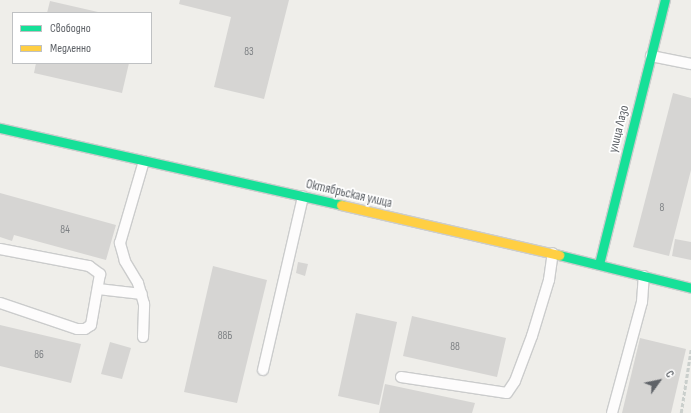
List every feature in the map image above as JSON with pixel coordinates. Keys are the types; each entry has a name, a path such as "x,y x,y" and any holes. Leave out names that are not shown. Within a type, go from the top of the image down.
{"main road":[{"name":"улица Лазо","path":"599,264 665,0"},
{"name":"Октябрьская улица","path":"0,128 553,253 691,288"}],"lane":[{"path":"651,56 691,64"},
{"path":"142,337 144,304 142,294 138,283 125,261 120,243 144,161"},
{"path":"263,370 303,197"},
{"path":"0,249 89,266 100,274 91,324 85,329 77,329 0,303"},
{"path":"401,376 507,393 515,381 532,336 549,280 553,253"},
{"path":"612,413 642,302 644,276"},
{"path":"98,289 142,294"}],"path":[{"path":"681,413 691,349"}],"building":[{"path":"180,0 289,0 264,99 214,87 231,17 179,4"},
{"path":"50,1 98,12 47,12"},
{"path":"36,64 129,64 122,93 34,73"},
{"path":"673,93 691,98 691,170 669,256 633,247"},
{"path":"0,193 116,225 106,260 14,235 12,241 0,237"},
{"path":"675,239 691,242 691,260 672,256"},
{"path":"298,262 308,264 305,276 296,273"},
{"path":"213,266 267,280 237,403 184,392"},
{"path":"356,313 397,322 379,405 338,396"},
{"path":"412,316 506,338 497,377 403,356"},
{"path":"0,325 81,344 71,383 0,366"},
{"path":"640,338 686,349 671,413 622,413"},
{"path":"110,342 131,348 122,379 101,374"},
{"path":"385,384 475,403 472,413 379,413"}],"traffic: fast":[{"path":"599,264 665,0"},
{"path":"0,128 341,205"},
{"path":"559,255 691,288"}],"traffic: slow":[{"path":"341,205 559,255"}]}
